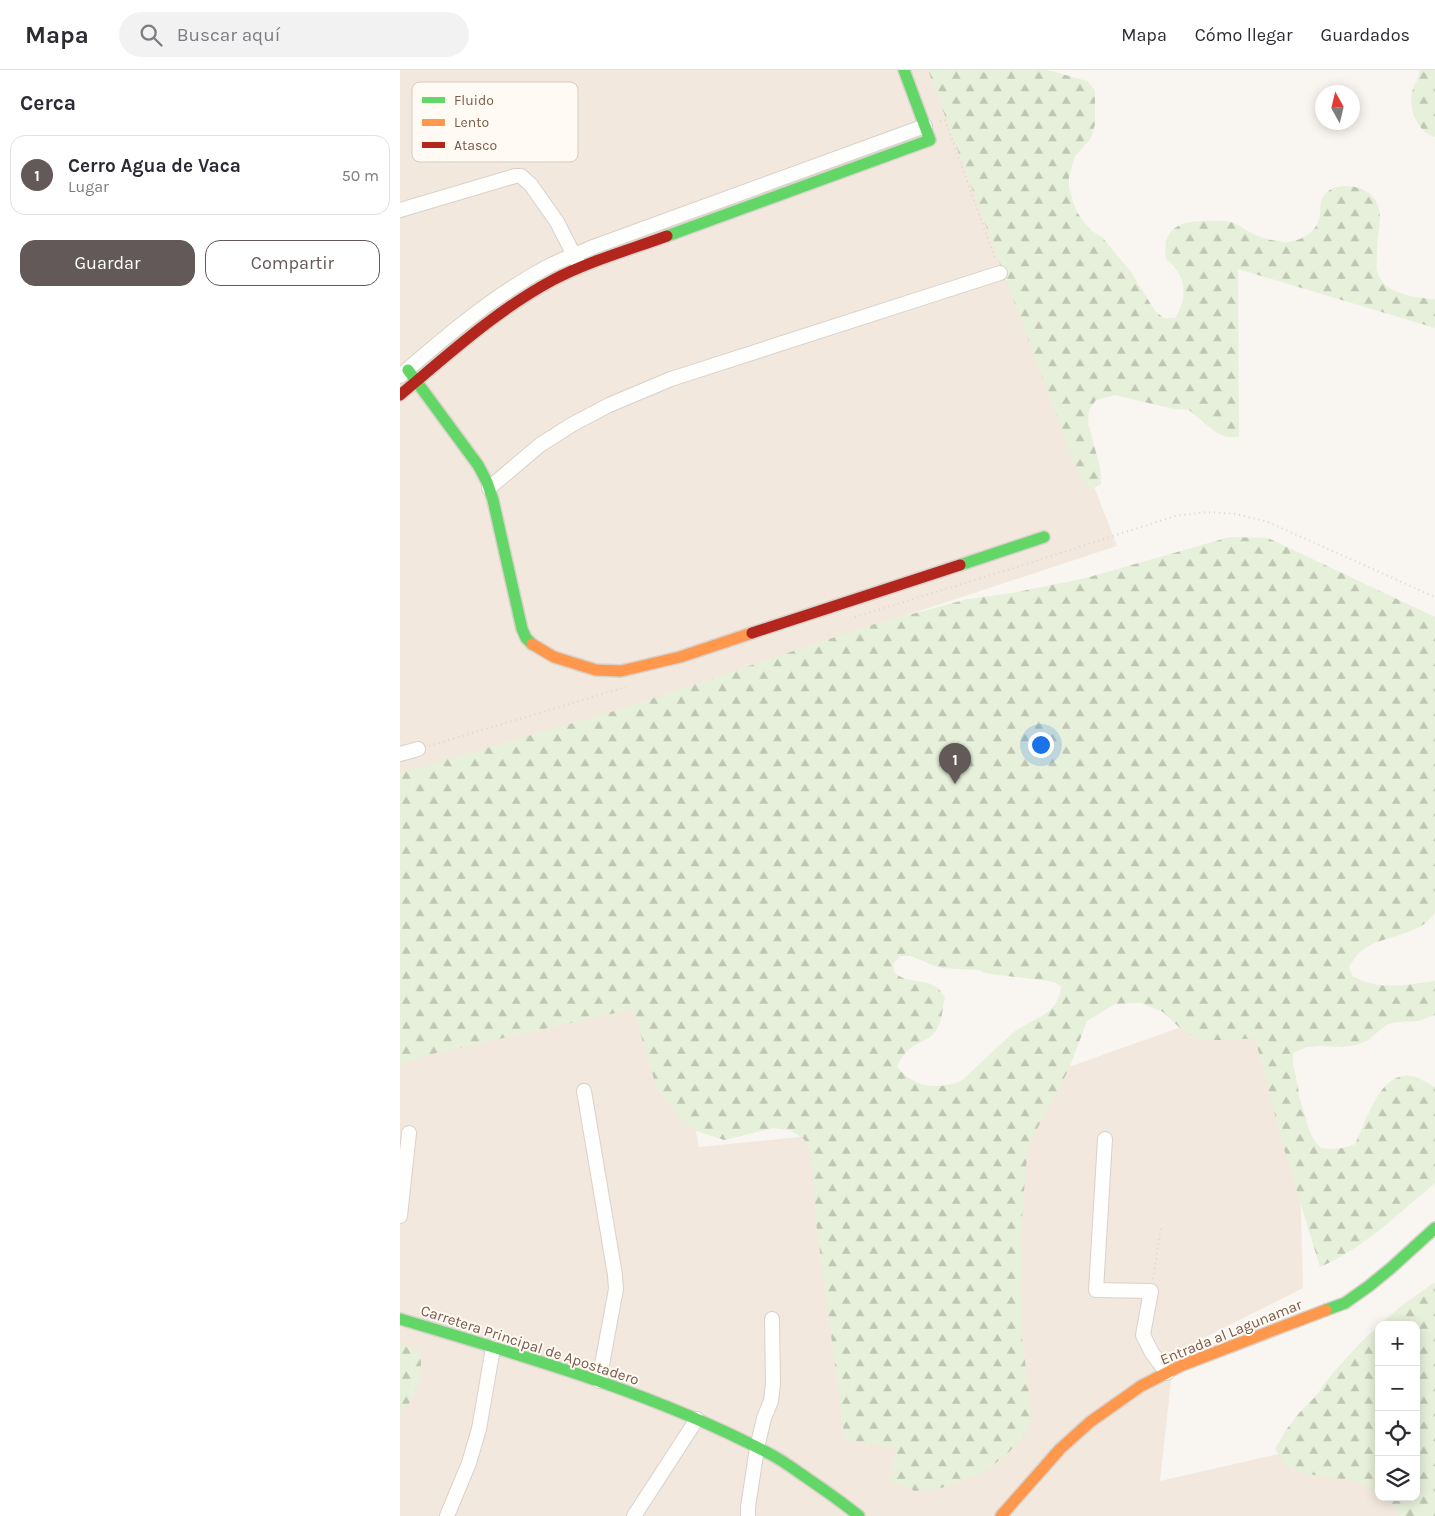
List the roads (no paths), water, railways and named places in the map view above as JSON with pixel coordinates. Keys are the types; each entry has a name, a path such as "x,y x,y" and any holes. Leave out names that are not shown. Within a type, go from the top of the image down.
{"street":[{"path":"400,395 471,334 517,302 554,280 580,268 930,140 904,70"},
{"path":"925,126 575,255 548,267 509,290 462,323 404,373 416,381 478,465 489,488 522,629 526,638 532,644 554,657 596,670 621,671 680,657 1044,537"},
{"path":"400,210 515,176 521,176 530,185 557,222 580,268"},
{"path":"489,488 540,445 573,424 609,405 671,379 1000,273"},
{"path":"400,754 418,749"},
{"path":"584,1091 616,1289 599,1381"},
{"path":"400,1216 409,1133"},
{"path":"1105,1139 1096,1290 1150,1291 1143,1335 1152,1354 1167,1372"},
{"name":"Entrada al Lagunamar","path":"1002,1516 1060,1449 1090,1422 1142,1386 1180,1366 1345,1303 1366,1290 1435,1228"},
{"name":"Carretera Principal de Apostadero","path":"400,1319 557,1366 697,1419 774,1456 860,1516"},
{"path":"748,1516 757,1448 773,1384 772,1319"},
{"path":"447,1516 469,1463 479,1429 493,1348"},
{"path":"634,1516 697,1419"}],"place":[{"name":"Cerro Agua de Vaca","path":"955,784"}]}
